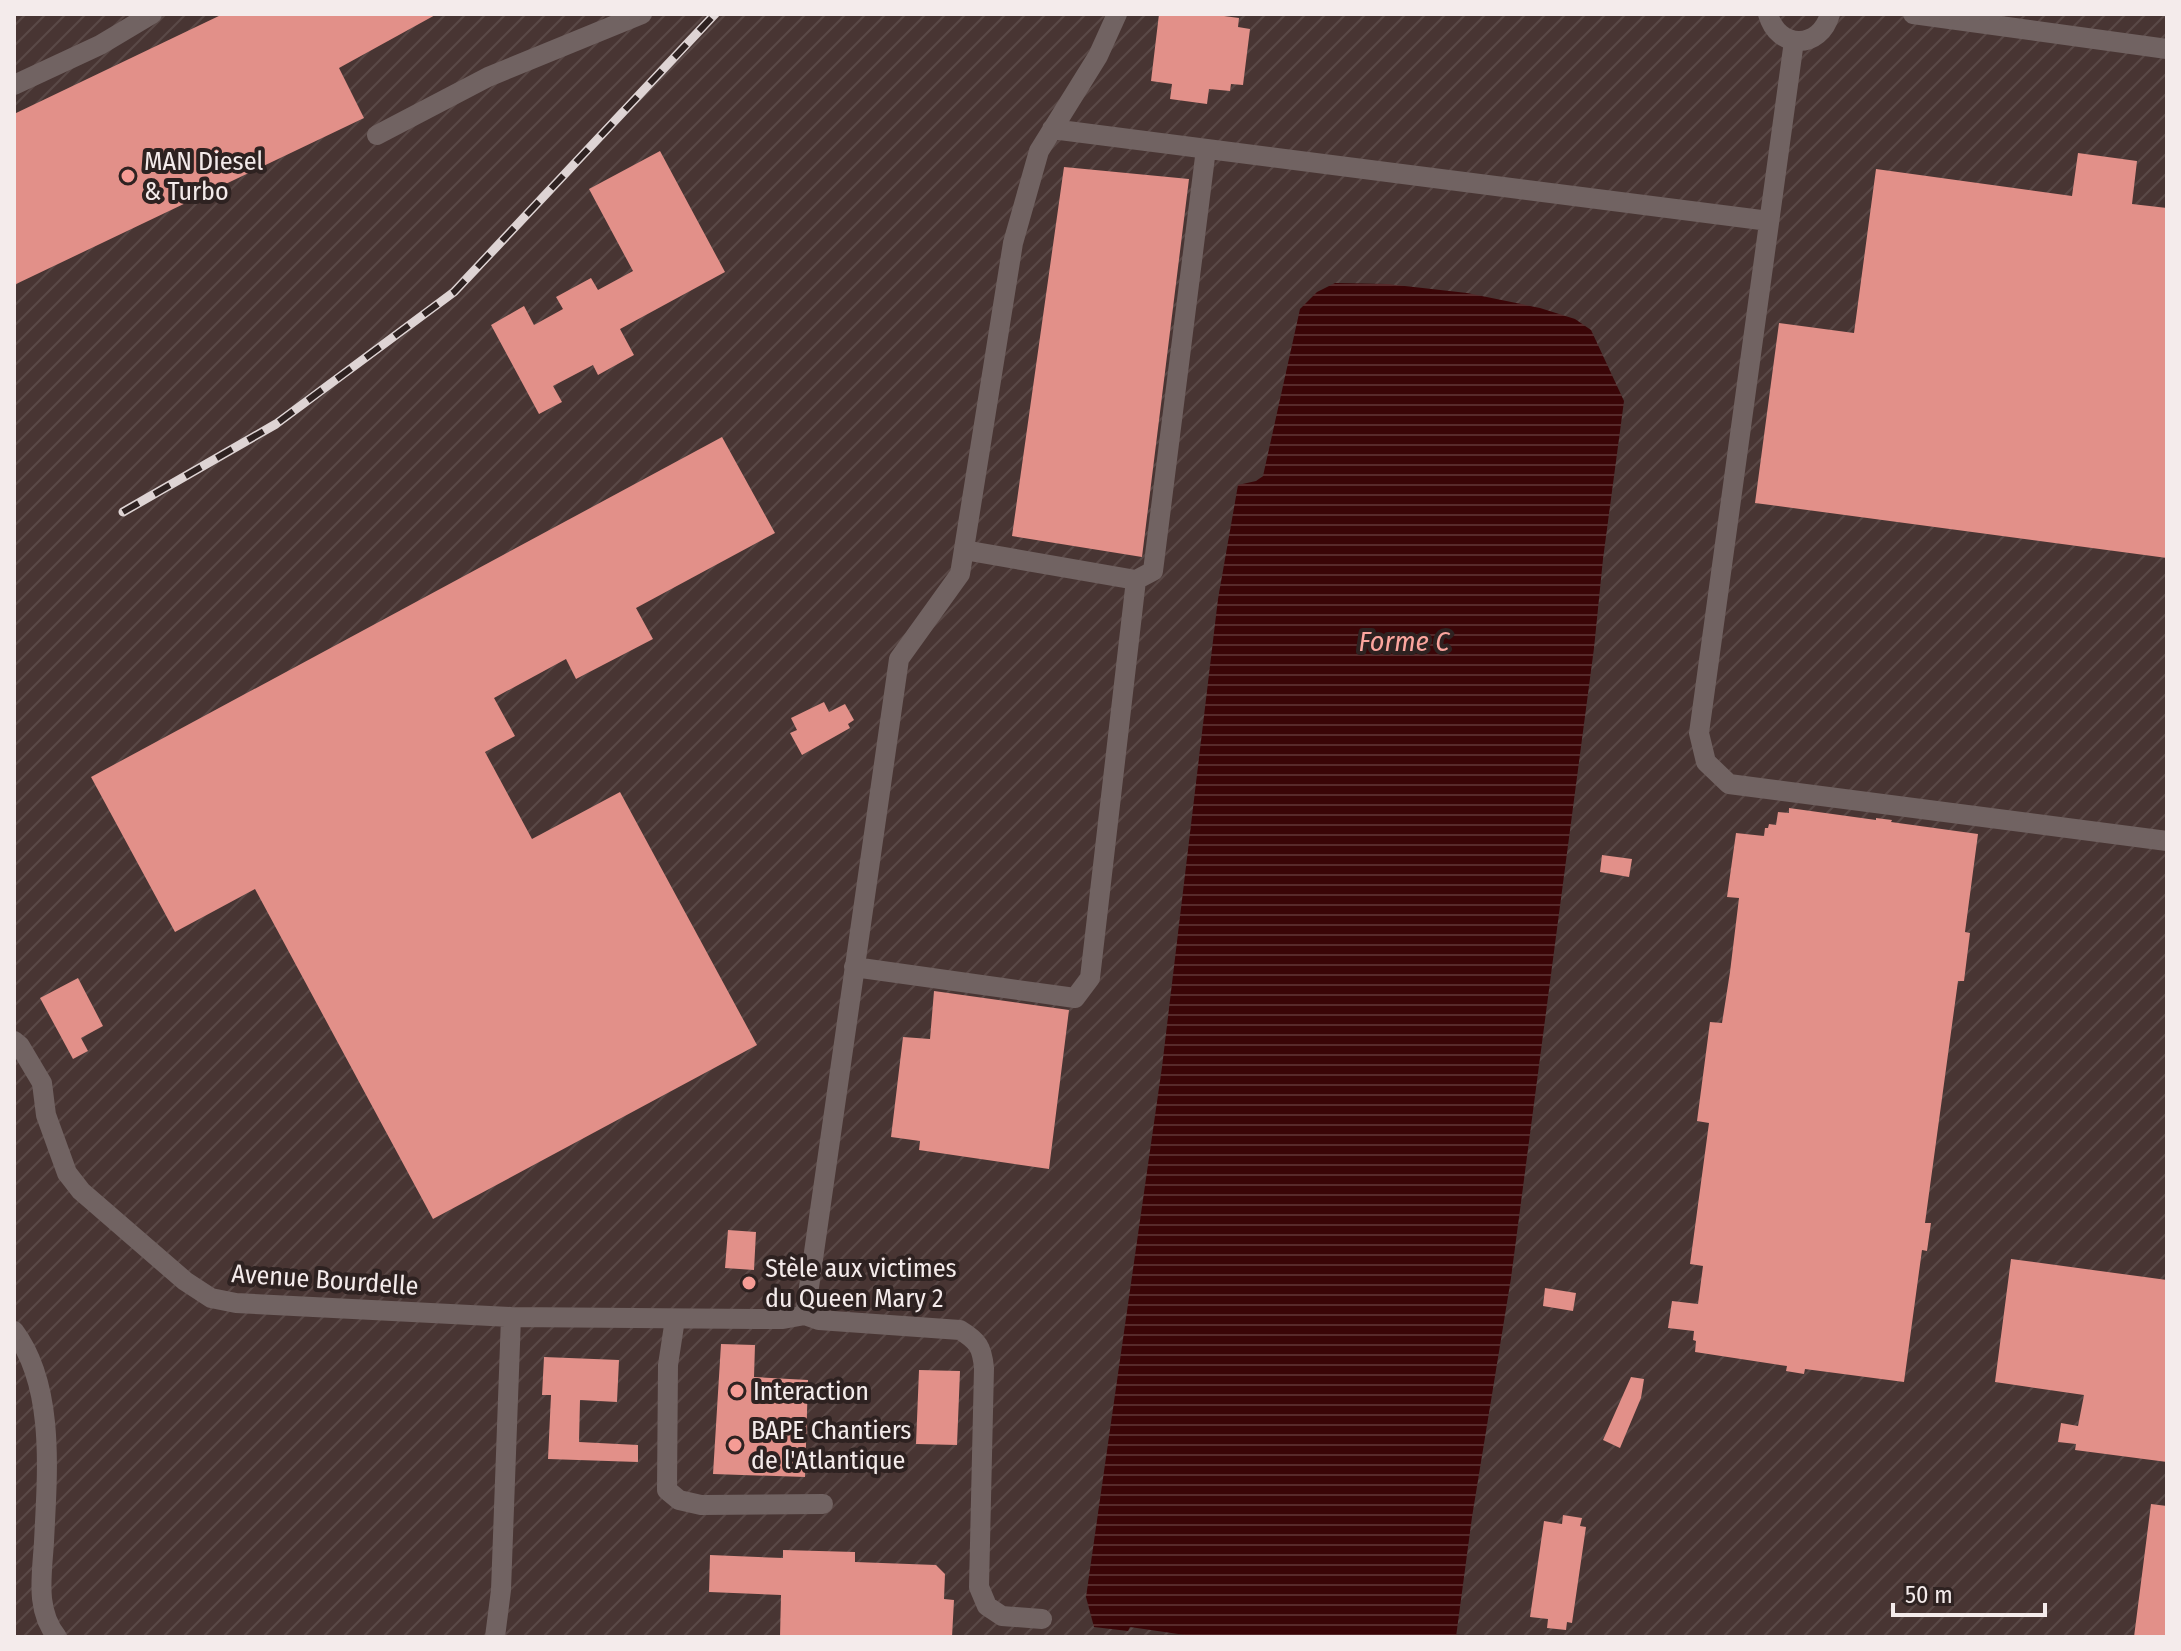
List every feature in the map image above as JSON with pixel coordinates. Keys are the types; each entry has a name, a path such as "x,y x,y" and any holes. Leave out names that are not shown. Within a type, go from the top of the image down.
{"street":[{"path":"14,85 100,45 152,14"},
{"path":"377,135 488,77 642,14"},
{"path":"805,1315 899,659 960,574 1013,243 1039,151 1098,56 1117,14"},
{"path":"1768,14 1776,31 1794,41 1814,38 1827,24 1830,14"},
{"path":"1913,14 2167,49"},
{"path":"1794,41 1699,733 1706,762 1729,784 2167,841"},
{"path":"1052,129 1769,221"},
{"path":"964,550 1136,580 1153,571 1206,149"},
{"path":"854,967 1075,998 1090,978 1136,580"},
{"name":"Avenue Bourdelle","path":"14,1041 42,1083 46,1115 67,1173 81,1191 185,1281 211,1298 236,1303 511,1317 783,1319 805,1315 819,1320 960,1330 982,1350 984,1384 979,1587 987,1606 1002,1616 1042,1619"},
{"path":"495,1637 501,1590 511,1317"},
{"path":"675,1319 668,1363 667,1490 679,1500 701,1505 823,1504"},
{"path":"14,1331 27,1351 42,1401 47,1475 41,1602 48,1626 57,1637"}],"shaded area":[{"path":"14,14 2167,14 2167,1637 14,1637"}],"water":[{"name":"Forme C","path":"1335,283 1387,284 1467,293 1540,308 1575,319 1591,330 1624,401 1511,1278 1456,1637 1199,1637 1130,1627 1128,1631 1094,1627 1086,1597 1162,1067 1218,599 1238,485 1263,476 1300,309 1317,292"}],"building":[{"name":"MAN Diesel & Turbo","path":"223,14 437,14 339,68 364,118 14,285 14,114"},
{"path":"1159,14 1209,14 1239,18 1238,27 1250,29 1243,85 1231,84 1230,91 1209,89 1207,104 1170,99 1172,84 1151,81"},
{"path":"660,151 725,272 620,329 634,355 598,375 593,365 553,386 562,402 539,414 491,325 524,306 534,325 563,309 556,297 591,278 598,290 633,271 589,189"},
{"path":"2078,153 2137,161 2132,204 2167,208 2167,558 1755,503 1779,323 1854,333 1876,169 2072,196"},
{"path":"1064,167 1189,179 1142,557 1012,536"},
{"path":"722,437 775,533 636,608 653,639 576,679 566,659 494,698 515,736 485,752 532,839 620,792 757,1045 433,1219 255,889 175,932 91,777"},
{"path":"824,702 829,712 845,704 854,720 848,724 850,728 802,755 790,733 797,730 791,718"},
{"path":"1789,808 1978,834 1965,932 1970,933 1964,981 1958,981 1925,1223 1931,1223 1927,1251 1922,1250 1904,1382 1805,1369 1804,1374 1786,1371 1787,1366 1695,1352 1694,1331 1668,1328 1672,1301 1698,1304 1703,1266 1690,1264 1709,1123 1697,1121 1710,1022 1722,1023 1730,972 1739,898 1727,897 1736,833 1764,836 1769,824 1776,825 1778,812 1789,813"},
{"path":"1602,855 1632,859 1629,877 1600,872"},
{"path":"78,978 103,1026 81,1038 88,1051 73,1059 40,998"},
{"path":"934,991 1069,1010 1049,1169 919,1150 920,1141 891,1137 903,1037 930,1039"},
{"path":"728,1230 756,1232 754,1270 725,1268"},
{"path":"2011,1259 2167,1280 2167,1462 2075,1450 2076,1444 2058,1442 2061,1423 2078,1426 2084,1395 1995,1382"},
{"path":"1545,1288 1576,1293 1573,1311 1543,1306"},
{"name":"BAPE Chantiers de l'Atlantique","path":"721,1344 755,1345 754,1377 808,1380 805,1477 713,1474"},
{"path":"544,1357 619,1360 617,1402 580,1400 579,1442 638,1445 638,1462 548,1459 551,1395 542,1395"},
{"path":"919,1370 960,1371 957,1445 916,1444"},
{"path":"1631,1377 1644,1379 1641,1398 1620,1448 1603,1440"},
{"path":"2151,1504 2167,1506 2167,1637 2134,1637"},
{"path":"1563,1515 1582,1518 1580,1526 1586,1527 1572,1623 1567,1622 1566,1630 1547,1628 1548,1619 1530,1617 1544,1521 1562,1524"},
{"path":"783,1550 855,1552 855,1562 936,1565 945,1574 944,1599 954,1600 952,1637 780,1637 781,1595 709,1592 710,1555 783,1558"}],"railway":[{"path":"123,512 276,424 454,292 715,14"}],"place":[{"name":"MAN Diesel & Turbo","path":"128,176"},
{"name":"Stèle aux victimes du Queen Mary 2","path":"749,1283"},
{"name":"Interaction","path":"737,1391"},
{"name":"BAPE Chantiers de l'Atlantique","path":"735,1445"}]}
